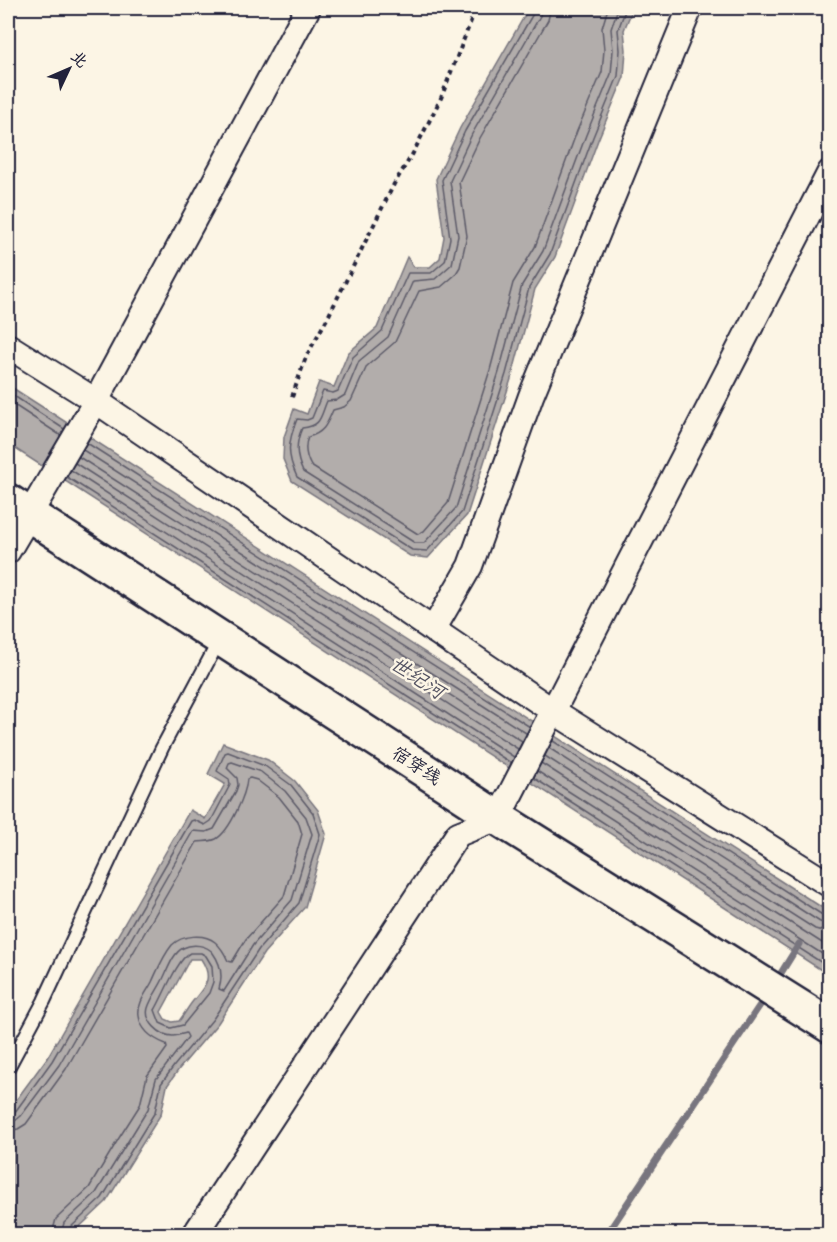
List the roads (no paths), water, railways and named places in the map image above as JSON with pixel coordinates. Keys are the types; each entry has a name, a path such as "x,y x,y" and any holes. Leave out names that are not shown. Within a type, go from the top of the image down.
{"main road":[{"name":"宿穿线","path":"26,502 220,638 506,804 830,1026"}],"street":[{"path":"8,551 26,502 93,406 308,8"},
{"path":"433,630 470,566 531,396 690,8"},
{"path":"195,1234 458,834 506,804 830,172"},
{"path":"8,346 93,406 433,630 551,716 830,885"}],"lane":[{"path":"8,1068 44,1001 162,748 220,638"}],"water":[{"path":"529,8 633,8 624,30 626,50 624,77 555,257 535,289 512,376 467,515 428,558 410,556 292,481 283,459 284,437 294,409 307,414 319,382 334,387 348,353 377,328 407,257 414,267 430,267 440,258 444,237 436,179 460,128"},
{"name":"世纪河","path":"8,385 829,912 829,975 8,444"},
{"path":"223,743 268,760 295,781 318,810 326,834 305,907 264,953 218,1023 167,1086 161,1114 106,1202 72,1234 8,1234 8,1111 47,1058 190,810 205,819 225,784 208,774","holes":["190,959 201,959 205,966 206,982 181,1019 172,1022 165,1019 161,1012"]}],"waterway":[{"path":"781,973 799,944"},
{"path":"607,1234 760,1005"}]}
